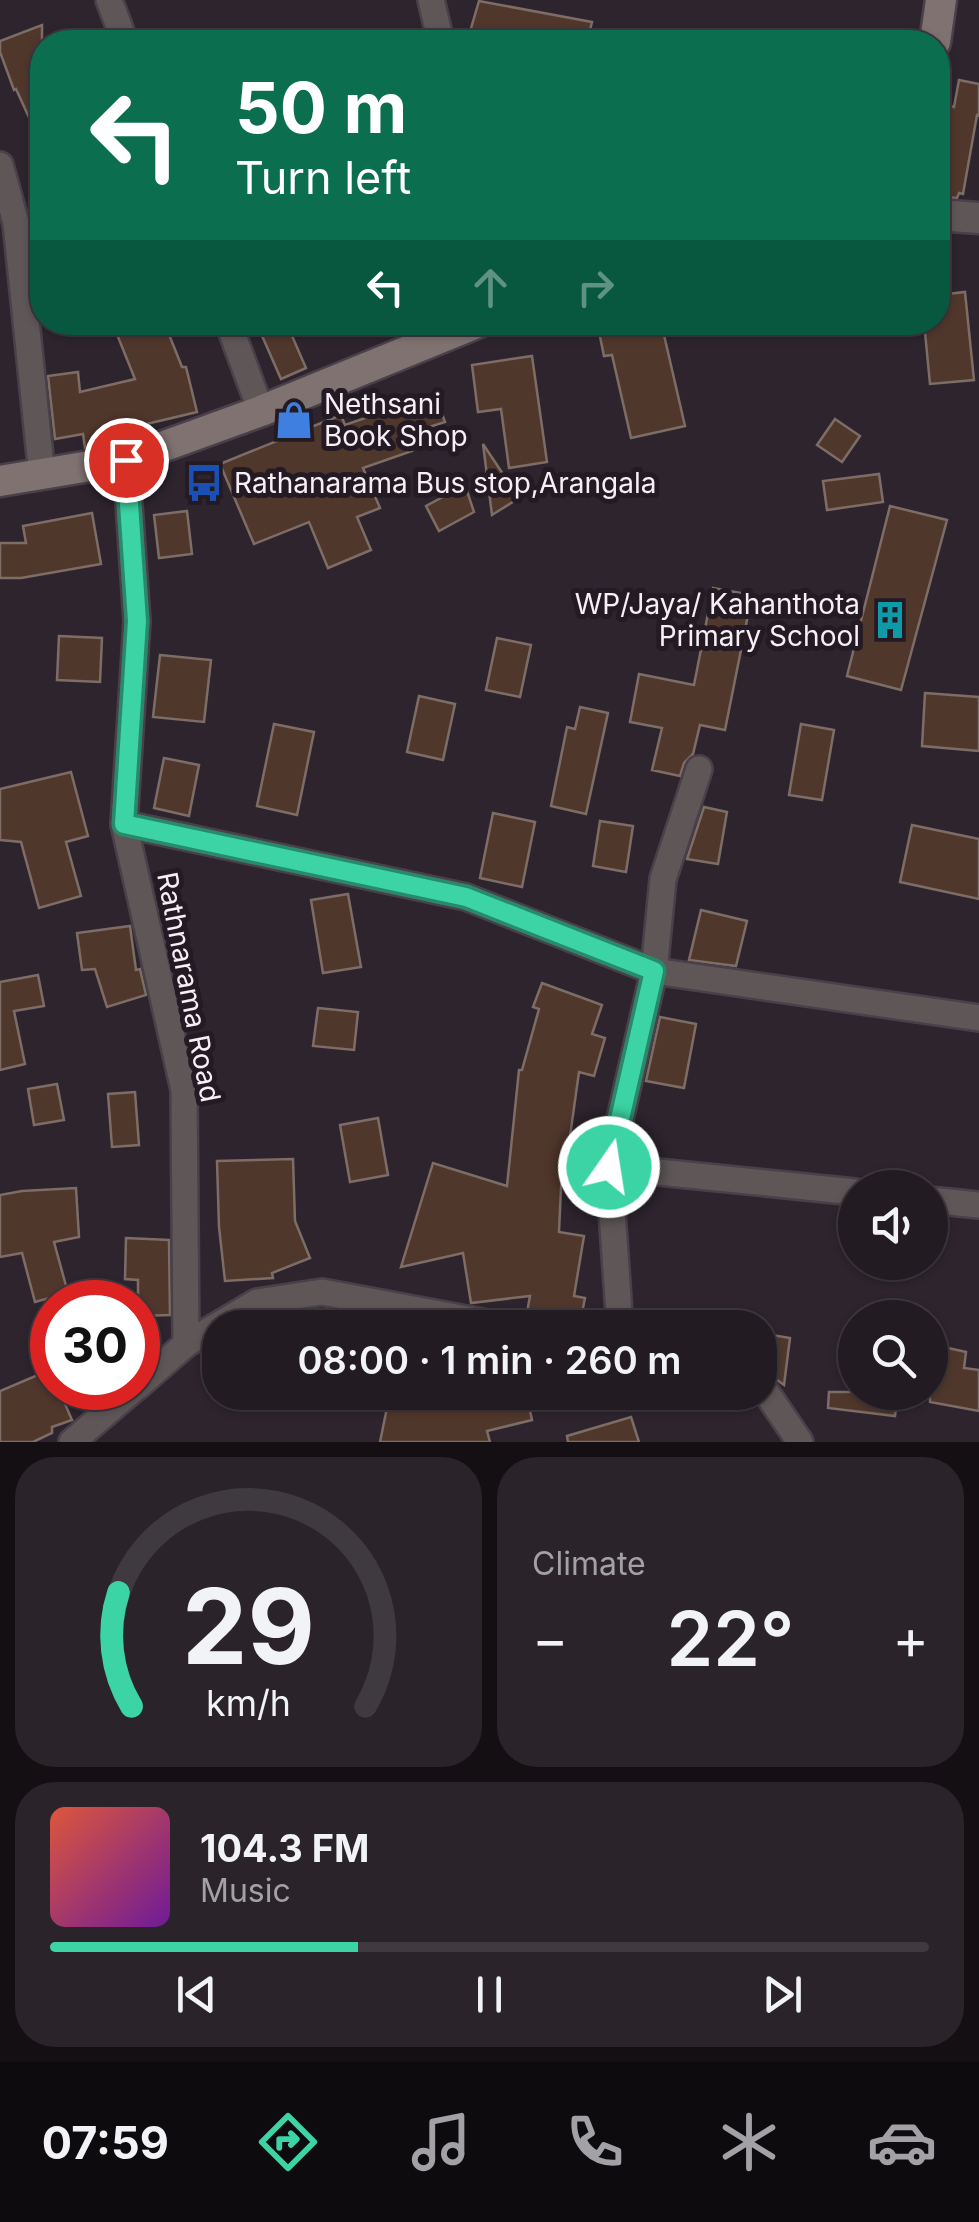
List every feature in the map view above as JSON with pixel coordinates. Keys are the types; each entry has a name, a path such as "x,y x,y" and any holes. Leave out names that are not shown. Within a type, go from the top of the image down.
{"main road":[{"path":"937,30 941,0"},
{"path":"0,481 126,460 261,412 448,335"}],"street":[{"path":"110,0 121,30"},
{"path":"431,0 438,30"},
{"path":"0,165 16,223 42,476"},
{"path":"950,216 979,218"},
{"path":"233,335 261,412"},
{"name":"Rathnarama Road","path":"126,460 137,621 124,824 184,1090 186,1344"},
{"path":"619,1310 609,1167 654,971 663,880 699,770"},
{"path":"124,824 466,897 654,971 979,1018"},
{"path":"609,1167 838,1190"},
{"path":"948,1201 979,1204"},
{"path":"244,1310 258,1302 322,1292 418,1310"},
{"path":"160,1366 202,1335"},
{"path":"777,1406 806,1441"},
{"path":"72,1442 109,1410"}],"building":[{"path":"479,1 592,22 590,30 471,30"},
{"path":"42,25 42,30 30,30 30,120 14,90 0,52 0,41"},
{"path":"959,80 979,84 979,116 963,194 959,193 957,198 950,198 950,106 954,107"},
{"path":"965,292 974,380 930,384 925,335 950,335 950,294"},
{"path":"117,335 169,335 182,367 186,367 197,412 117,431 119,442 85,448 83,434 55,439 48,376 78,372 80,392 135,379"},
{"path":"262,335 292,335 306,368 281,379"},
{"path":"600,335 664,335 685,426 631,438 612,355 604,356"},
{"path":"532,356 547,462 509,468 501,409 478,412 472,365"},
{"path":"435,394 445,422 407,434 412,451 363,468 380,508 357,517 371,550 328,568 309,522 254,544 220,464 341,415 345,425"},
{"path":"835,419 860,436 842,462 817,445"},
{"path":"483,444 519,498 492,515"},
{"path":"879,474 883,502 827,510 823,481"},
{"path":"465,485 474,512 439,531 426,506"},
{"name":"WP/Jaya/ Kahanthota Primary School","path":"890,506 947,520 901,690 847,676"},
{"path":"187,511 192,554 159,558 154,515"},
{"path":"92,513 101,564 0,578 0,543 26,543 23,526"},
{"path":"713,588 752,595 725,730 700,725 693,754 684,763 680,776 652,770 662,728 630,722 639,674 694,685"},
{"path":"59,636 102,638 100,682 57,680"},
{"path":"497,638 531,645 520,697 486,690"},
{"path":"160,655 211,660 204,722 153,717"},
{"path":"925,693 979,697 979,751 922,746"},
{"path":"419,696 455,704 443,760 407,752"},
{"path":"580,707 608,713 586,814 551,806 567,727 575,729"},
{"path":"274,724 314,732 297,815 257,806"},
{"path":"801,724 834,730 822,800 789,795"},
{"path":"164,758 199,765 189,816 154,808"},
{"path":"71,772 88,836 66,842 81,896 39,908 21,842 0,840 0,789"},
{"path":"704,807 727,812 718,864 687,859"},
{"path":"493,813 535,822 522,887 480,878"},
{"path":"600,821 633,826 626,872 593,866"},
{"path":"912,825 979,839 979,899 900,882"},
{"path":"348,894 361,967 323,973 311,900"},
{"path":"701,910 747,921 736,966 689,960"},
{"path":"130,926 136,970 140,969 146,995 107,1007 95,969 82,970 77,933"},
{"path":"38,975 44,1006 14,1011 25,1064 0,1070 0,982"},
{"path":"542,983 602,1005 592,1034 605,1038 594,1076 579,1072 566,1165 562,1165 559,1232 584,1236 574,1296 585,1298 583,1310 527,1310 530,1296 471,1303 463,1253 401,1267 433,1163 507,1186 519,1070 539,1009 533,1007"},
{"path":"318,1008 358,1012 354,1050 313,1046"},
{"path":"660,1017 696,1024 684,1088 646,1081"},
{"path":"57,1084 64,1120 34,1125 28,1089"},
{"path":"135,1092 139,1145 112,1147 108,1094"},
{"path":"378,1118 388,1175 350,1182 340,1125"},
{"path":"293,1159 295,1221 310,1258 272,1273 273,1278 225,1281 217,1161"},
{"path":"76,1188 79,1237 54,1242 64,1280 30,1280 30,1283 22,1253 0,1257 0,1195"},
{"path":"126,1238 169,1240 170,1315 160,1315 160,1280 125,1279"},
{"path":"777,1336 790,1338 784,1385 777,1380"},
{"path":"948,1348 966,1352 964,1368 979,1370 979,1411 948,1405"},
{"path":"30,1378 30,1410 68,1410 72,1420 52,1427 52,1433 33,1442 0,1442 0,1391"},
{"path":"829,1392 838,1392 838,1409 828,1408"},
{"path":"387,1410 530,1410 532,1420 487,1431 490,1442 380,1442"},
{"path":"845,1410 896,1410 895,1416"},
{"path":"631,1417 639,1442 568,1442 567,1436"}],"place":[{"name":"Nethsani Book Shop","path":"294,420"},
{"name":"Rathanarama Bus stop,Arangala","path":"204,483"},
{"name":"WP/Jaya/ Kahanthota Primary School","path":"890,620"}],"route":[{"path":"126,460 137,621 124,824 466,897 654,971 609,1167"}]}
